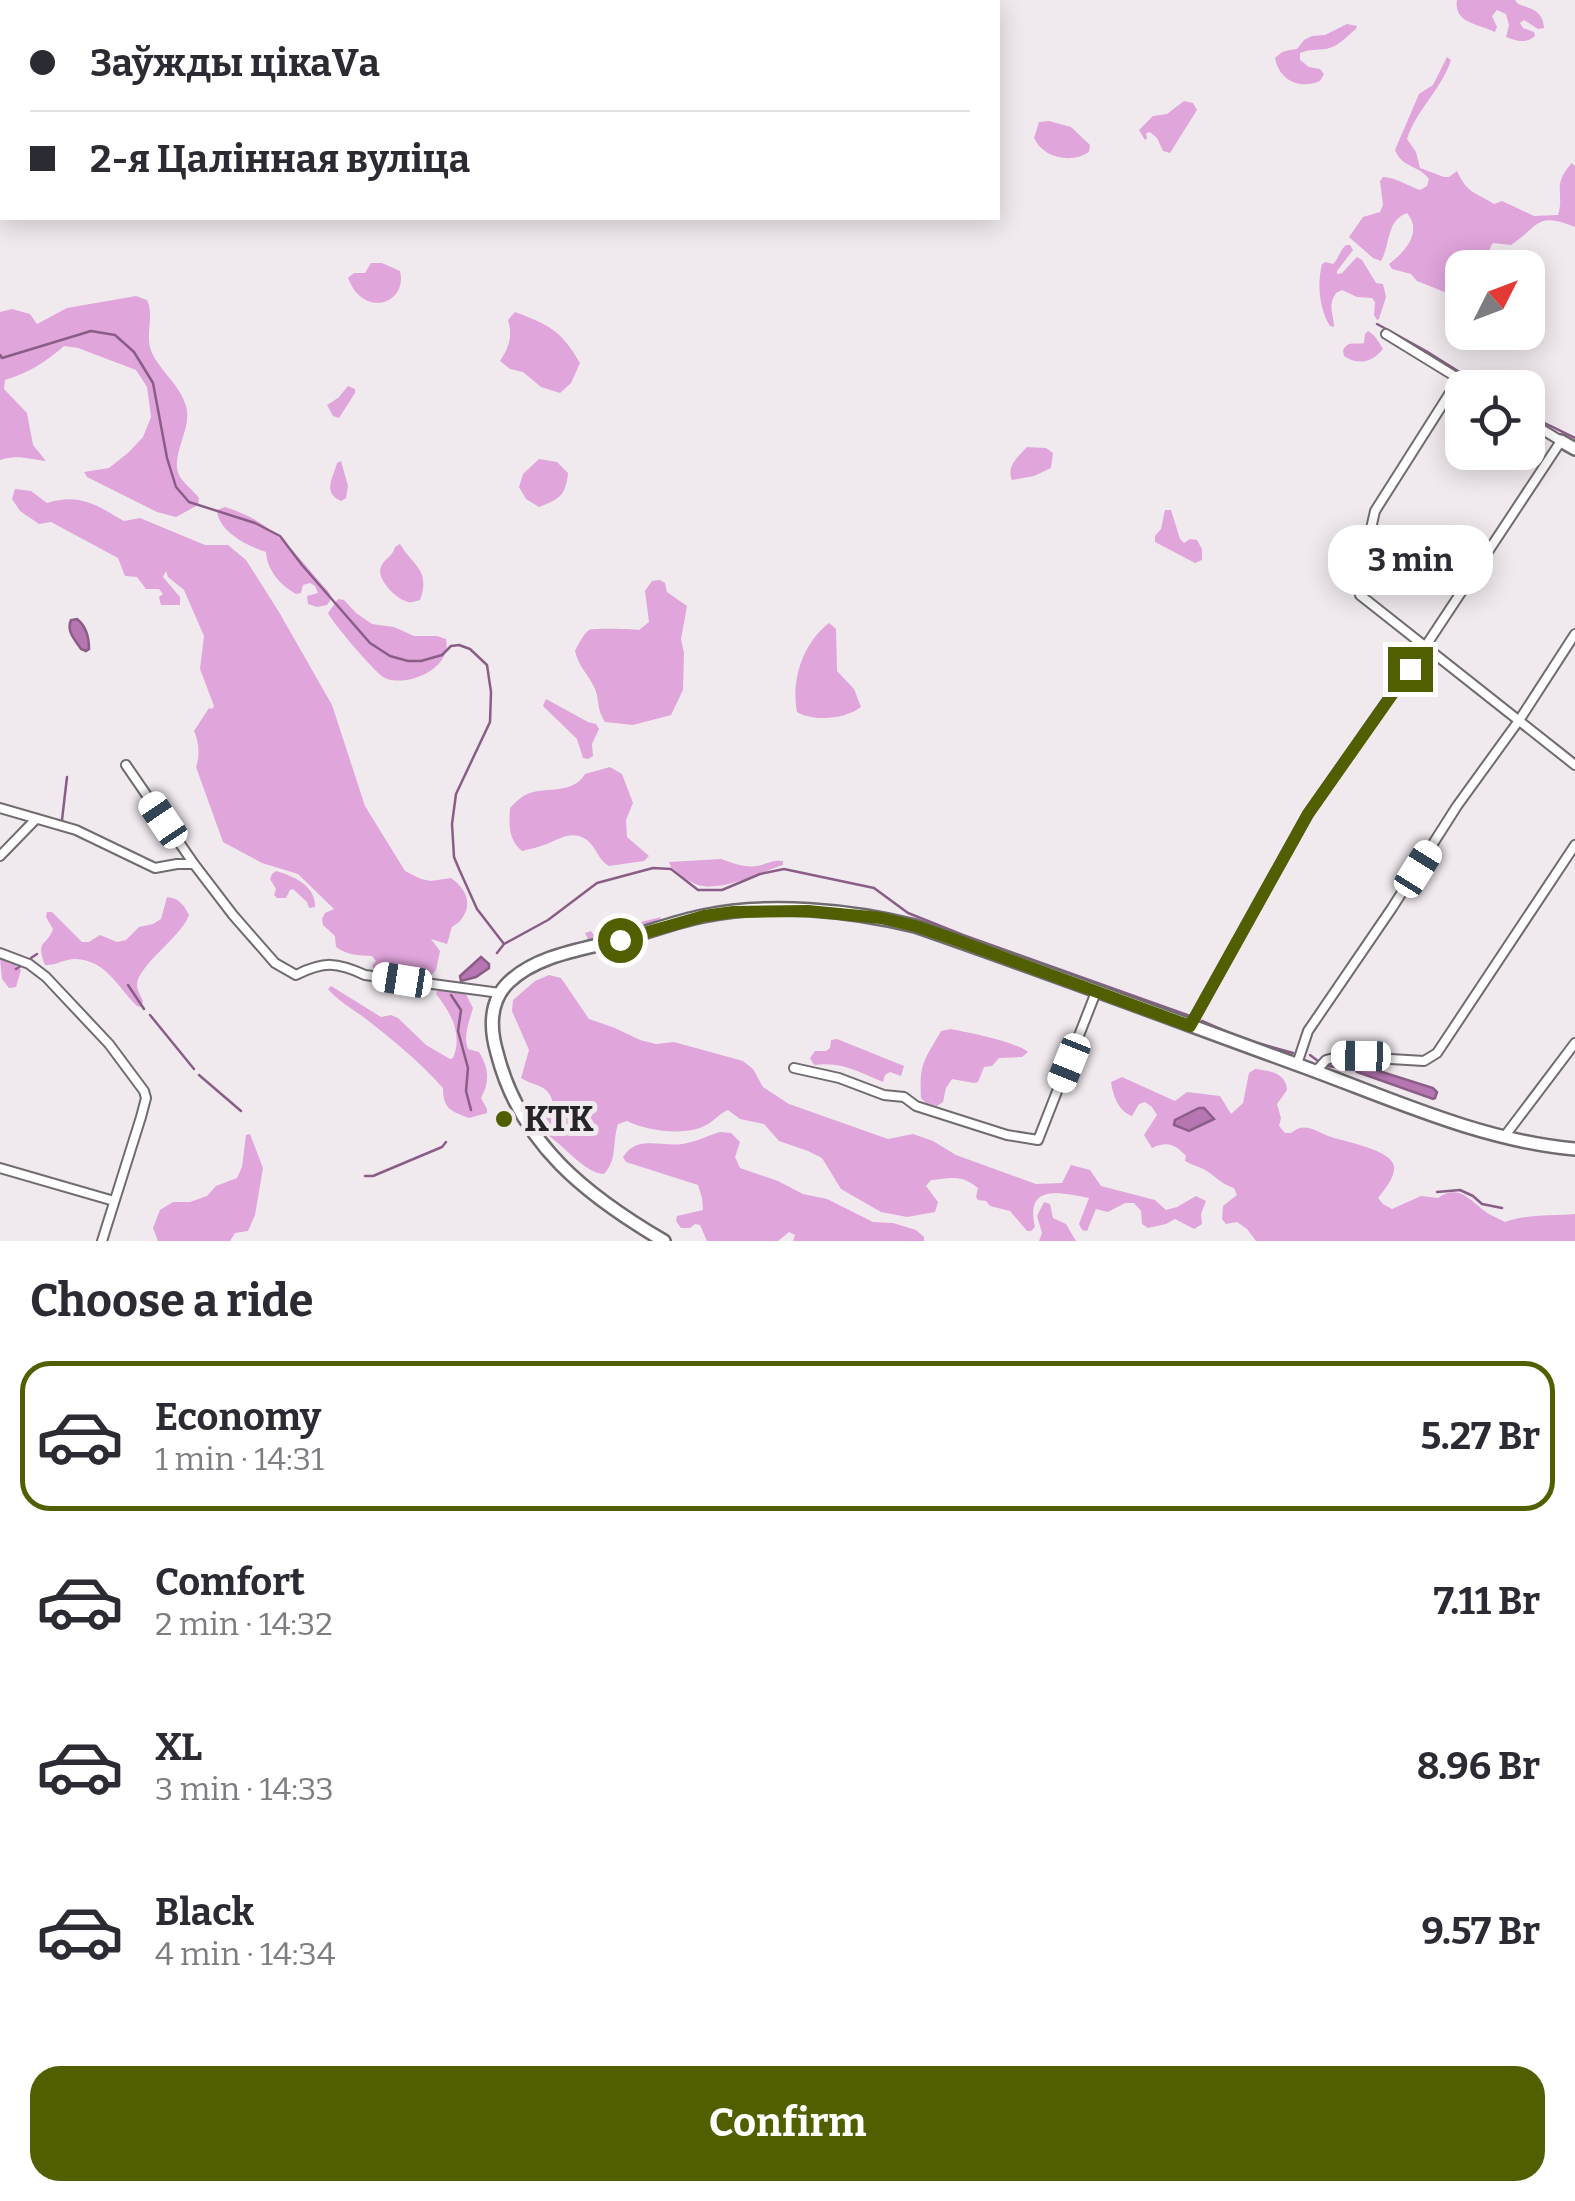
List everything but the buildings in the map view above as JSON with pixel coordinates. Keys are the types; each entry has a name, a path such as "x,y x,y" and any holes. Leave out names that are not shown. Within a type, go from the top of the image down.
{"main road":[{"path":"1561,441 1575,450"},
{"path":"664,1241 587,1190 534,1135 504,1080 495,1048 493,1014 500,993 519,974 560,955 704,916 733,912 786,910 881,918 915,926 1364,1091 1504,1137 1575,1149"}],"street":[{"path":"1386,334 1448,370"},
{"path":"1445,401 1376,510 1360,595 1575,765"},
{"path":"1190,1026 1308,814 1426,647 1561,441 1545,431"},
{"path":"1296,1064 1308,1031 1575,634"},
{"path":"126,764 194,864 275,963 296,975 319,964 332,964 365,975 500,993"},
{"path":"0,808 76,830 155,868 194,864"},
{"path":"0,856 36,819"},
{"path":"1316,1071 1326,1060 1341,1056 1424,1061 1436,1053 1575,846"},
{"path":"0,953 29,964 62,994 109,1044 144,1092 141,1118 102,1241"},
{"path":"794,1068 839,1078 884,1095 904,1097 916,1106 1007,1135 1038,1140 1096,992"},
{"path":"1504,1137 1575,1044"},
{"path":"0,1168 114,1201"}],"shaded area":[{"path":"1457,0 1515,0 1539,14 1544,28 1538,29 1524,20 1520,23 1523,28 1535,36 1525,41 1513,40 1506,37 1506,14 1497,10 1492,16 1495,32 1463,18"},
{"path":"1347,24 1357,26 1356,29 1338,44 1300,53 1300,60 1324,74 1320,81 1291,81 1277,66 1275,58 1280,54 1297,49 1312,36 1325,35"},
{"path":"1447,57 1451,60 1447,71 1407,139 1420,168 1444,177 1457,171 1476,194 1534,216 1558,215 1562,177 1572,163 1575,166 1575,227 1545,221 1511,245 1493,243 1491,250 1445,250 1445,292 1417,281 1411,274 1392,269 1389,264 1406,248 1413,234 1407,213 1395,221 1381,261 1349,237 1363,217 1380,212 1383,177 1420,190 1427,186 1429,179 1402,160 1395,150 1419,94 1433,85"},
{"path":"1184,101 1193,103 1197,110 1170,153 1163,151 1150,132 1145,140 1139,130 1153,116 1167,114"},
{"path":"1039,122 1071,127 1090,145 1089,152 1066,158 1044,150 1034,138"},
{"path":"1346,245 1353,250 1337,274 1357,257 1376,283 1383,284 1386,297 1377,320 1372,298 1342,290 1336,293 1331,306 1334,327 1326,319 1321,304 1320,272 1322,264 1333,264"},
{"path":"371,263 400,271 399,289 380,303 364,299 348,278 354,273 365,273"},
{"path":"136,296 147,300 149,306 152,353 186,406 187,423 177,467 181,478 199,498 198,505 176,517 157,512 84,472 109,468 129,452 143,437 151,417 147,387 136,370 78,348 64,346 36,366 5,380 4,389 27,413 33,445 46,461 18,457 0,460 0,312 12,309 30,314 37,324 67,308"},
{"path":"515,312 553,330 580,363 571,383 560,393 541,387 523,372 500,361 509,341 508,320"},
{"path":"1368,331 1383,349 1370,360 1360,362 1344,356 1347,345 1364,343"},
{"path":"348,386 355,393 339,418 333,416 327,405"},
{"path":"1027,447 1046,448 1053,453 1051,468 1012,480 1012,466"},
{"path":"539,459 557,462 568,473 561,495 539,507 526,499 519,487 523,474"},
{"path":"341,461 348,486 346,498 341,501 330,489"},
{"path":"15,489 31,491 47,503 69,499 87,502 124,521 140,518 205,545 228,545 246,560 332,705 365,806 405,871 431,881 451,878 465,893 464,916 452,927 447,944 431,939 440,951 436,970 430,977 376,972 372,956 349,954 336,947 335,936 322,919 334,909 298,874 262,863 223,842 196,767 194,731 214,706 200,669 204,636 184,590 166,571 163,577 180,597 180,605 161,605 159,597 163,594 159,589 146,589 137,577 125,576 118,558 51,522 39,524 20,511 12,499"},
{"path":"225,507 258,521 283,541 328,591 332,598 327,605 308,604 307,596 318,593 310,583 296,594 280,582 266,552 242,542 222,525 217,510"},
{"path":"1165,510 1171,510 1184,543 1197,540 1202,560 1195,563 1155,542"},
{"path":"400,544 422,575 423,590 420,600 414,602 395,595 381,576 382,564"},
{"path":"660,580 667,592 687,606 681,639 683,690 671,715 633,725 605,722 595,689 575,651 589,630 639,630 649,622 645,591 652,581"},
{"path":"338,599 372,624 394,627 414,636 446,639 443,659 416,678 385,678 328,613"},
{"path":"77,619 88,636 86,651 70,632 71,620"},
{"path":"829,623 836,629 837,671 854,689 861,707 839,716 812,717 797,712 797,676 805,652"},
{"path":"546,699 596,724 599,729 592,744 593,756 583,758 577,739 543,706"},
{"path":"610,767 622,774 633,803 626,820 627,837 649,856 644,861 609,866 587,840 576,836 522,851 517,847 510,831 510,808 519,799 530,793 574,785 585,774"},
{"path":"721,859 748,866 779,861 783,865 730,884 708,886 687,880 669,862"},
{"path":"276,871 308,888 315,907 309,908 293,889 286,898 277,898 270,879"},
{"path":"167,897 181,903 189,915 139,978 141,1007 96,964 75,959 45,965 42,947 53,929 47,912 52,912 82,942 100,935 117,942 126,940 139,927 161,919"},
{"path":"661,917 658,923 592,940 585,933 593,934"},
{"path":"481,957 489,968 461,981 460,976"},
{"path":"0,959 21,970 16,987 9,988 2,979"},
{"path":"549,975 561,978 589,1019 640,1040 656,1044 674,1042 743,1061 753,1069 763,1087 789,1104 888,1139 913,1134 956,1155 1036,1184 1062,1183 1071,1165 1090,1170 1101,1186 1155,1200 1166,1210 1196,1196 1206,1201 1202,1224 1194,1229 1175,1219 1148,1228 1142,1224 1141,1211 1134,1203 1125,1203 1108,1212 1096,1209 1087,1231 1082,1230 1079,1224 1089,1198 1057,1193 1040,1197 1035,1203 1035,1227 1027,1231 1010,1211 978,1200 978,1188 956,1178 931,1180 926,1186 938,1202 935,1212 907,1217 881,1212 841,1189 822,1158 779,1141 764,1124 740,1119 728,1110 708,1124 689,1130 656,1130 627,1121 618,1124 611,1162 604,1174 597,1172 546,1134 544,1117 553,1103 551,1097 544,1089 521,1078 529,1050 512,1011 513,1000 535,981"},
{"path":"331,986 381,1017 398,1018 426,1045 450,1059 456,1049 456,1032 451,1016 436,994 448,988 466,994 473,1008 467,1044 468,1049 479,1052 485,1064 487,1080 481,1098 487,1113 469,1118 449,1108 443,1088 434,1078 337,998 328,989"},
{"path":"951,1029 1002,1041 1028,1052 1022,1057 999,1058 992,1066 984,1067 978,1082 952,1079 943,1102 937,1106 926,1103 921,1098 924,1062 941,1031"},
{"path":"831,1040 904,1066 901,1076 890,1072 883,1082 842,1066 814,1065 810,1058 815,1051 826,1051"},
{"path":"1360,1065 1433,1088 1437,1092 1435,1098 1357,1072 1355,1069"},
{"path":"1255,1069 1277,1074 1286,1084 1287,1090 1277,1104 1279,1126 1285,1133 1309,1128 1388,1157 1394,1170 1378,1198 1392,1209 1421,1196 1438,1198 1460,1193 1505,1222 1531,1216 1575,1214 1575,1241 1256,1241 1237,1222 1226,1224 1222,1219 1223,1206 1237,1195 1234,1188 1185,1161 1186,1156 1174,1146 1152,1148 1144,1135 1157,1115 1145,1102 1139,1104 1132,1116 1127,1114 1117,1102 1111,1082 1122,1077 1175,1101 1187,1092 1220,1096 1231,1114 1243,1103 1249,1073"},
{"path":"1199,1108 1214,1119 1189,1131 1174,1125 1175,1120"},
{"path":"720,1132 731,1133 740,1142 735,1157 740,1168 803,1194 827,1199 873,1222 916,1230 924,1241 793,1241 795,1235 789,1232 778,1241 707,1241 700,1225 681,1228 677,1216 703,1210 698,1185 626,1162 623,1157 636,1146 687,1143"},
{"path":"250,1134 263,1168 255,1215 248,1231 235,1233 230,1241 158,1241 153,1228 160,1210 173,1202 207,1196 216,1186 237,1178 246,1135"},
{"path":"1044,1202 1050,1204 1053,1218 1066,1224 1076,1241 1039,1241 1042,1233 1037,1216"}],"waterway":[{"path":"1377,324 1456,370"},
{"path":"0,355 2,358 91,331 115,335 134,352 153,383 167,458 176,487 189,502 255,523 280,536 370,643 390,656 421,661 459,645 470,649 487,665 490,722 456,794 452,824 454,857 477,909 504,944"},
{"path":"1545,423 1575,438"},
{"path":"62,820 67,777"},
{"path":"497,953 504,944 548,920 597,883 653,868 671,869 698,890 722,890 784,869 874,888 908,913 1190,1016"},
{"path":"31,958 37,954"},
{"path":"16,969 21,966"},
{"path":"128,985 144,1009"},
{"path":"451,995 461,1010 458,1031 468,1068 466,1091 471,1110"},
{"path":"150,1015 194,1069"},
{"path":"1202,1021 1243,1039 1293,1053"},
{"path":"1310,1055 1318,1061"},
{"path":"1327,1066 1355,1069"},
{"path":"199,1075 241,1111"},
{"path":"365,1176 373,1176 446,1142"},
{"path":"1437,1192 1460,1190 1482,1204 1502,1208"}],"place":[{"name":"КТК","path":"504,1119"}],"route":[{"path":"620,940 704,916 733,912 786,910 881,918 956,940 1190,1026 1308,814 1410,669"}]}
